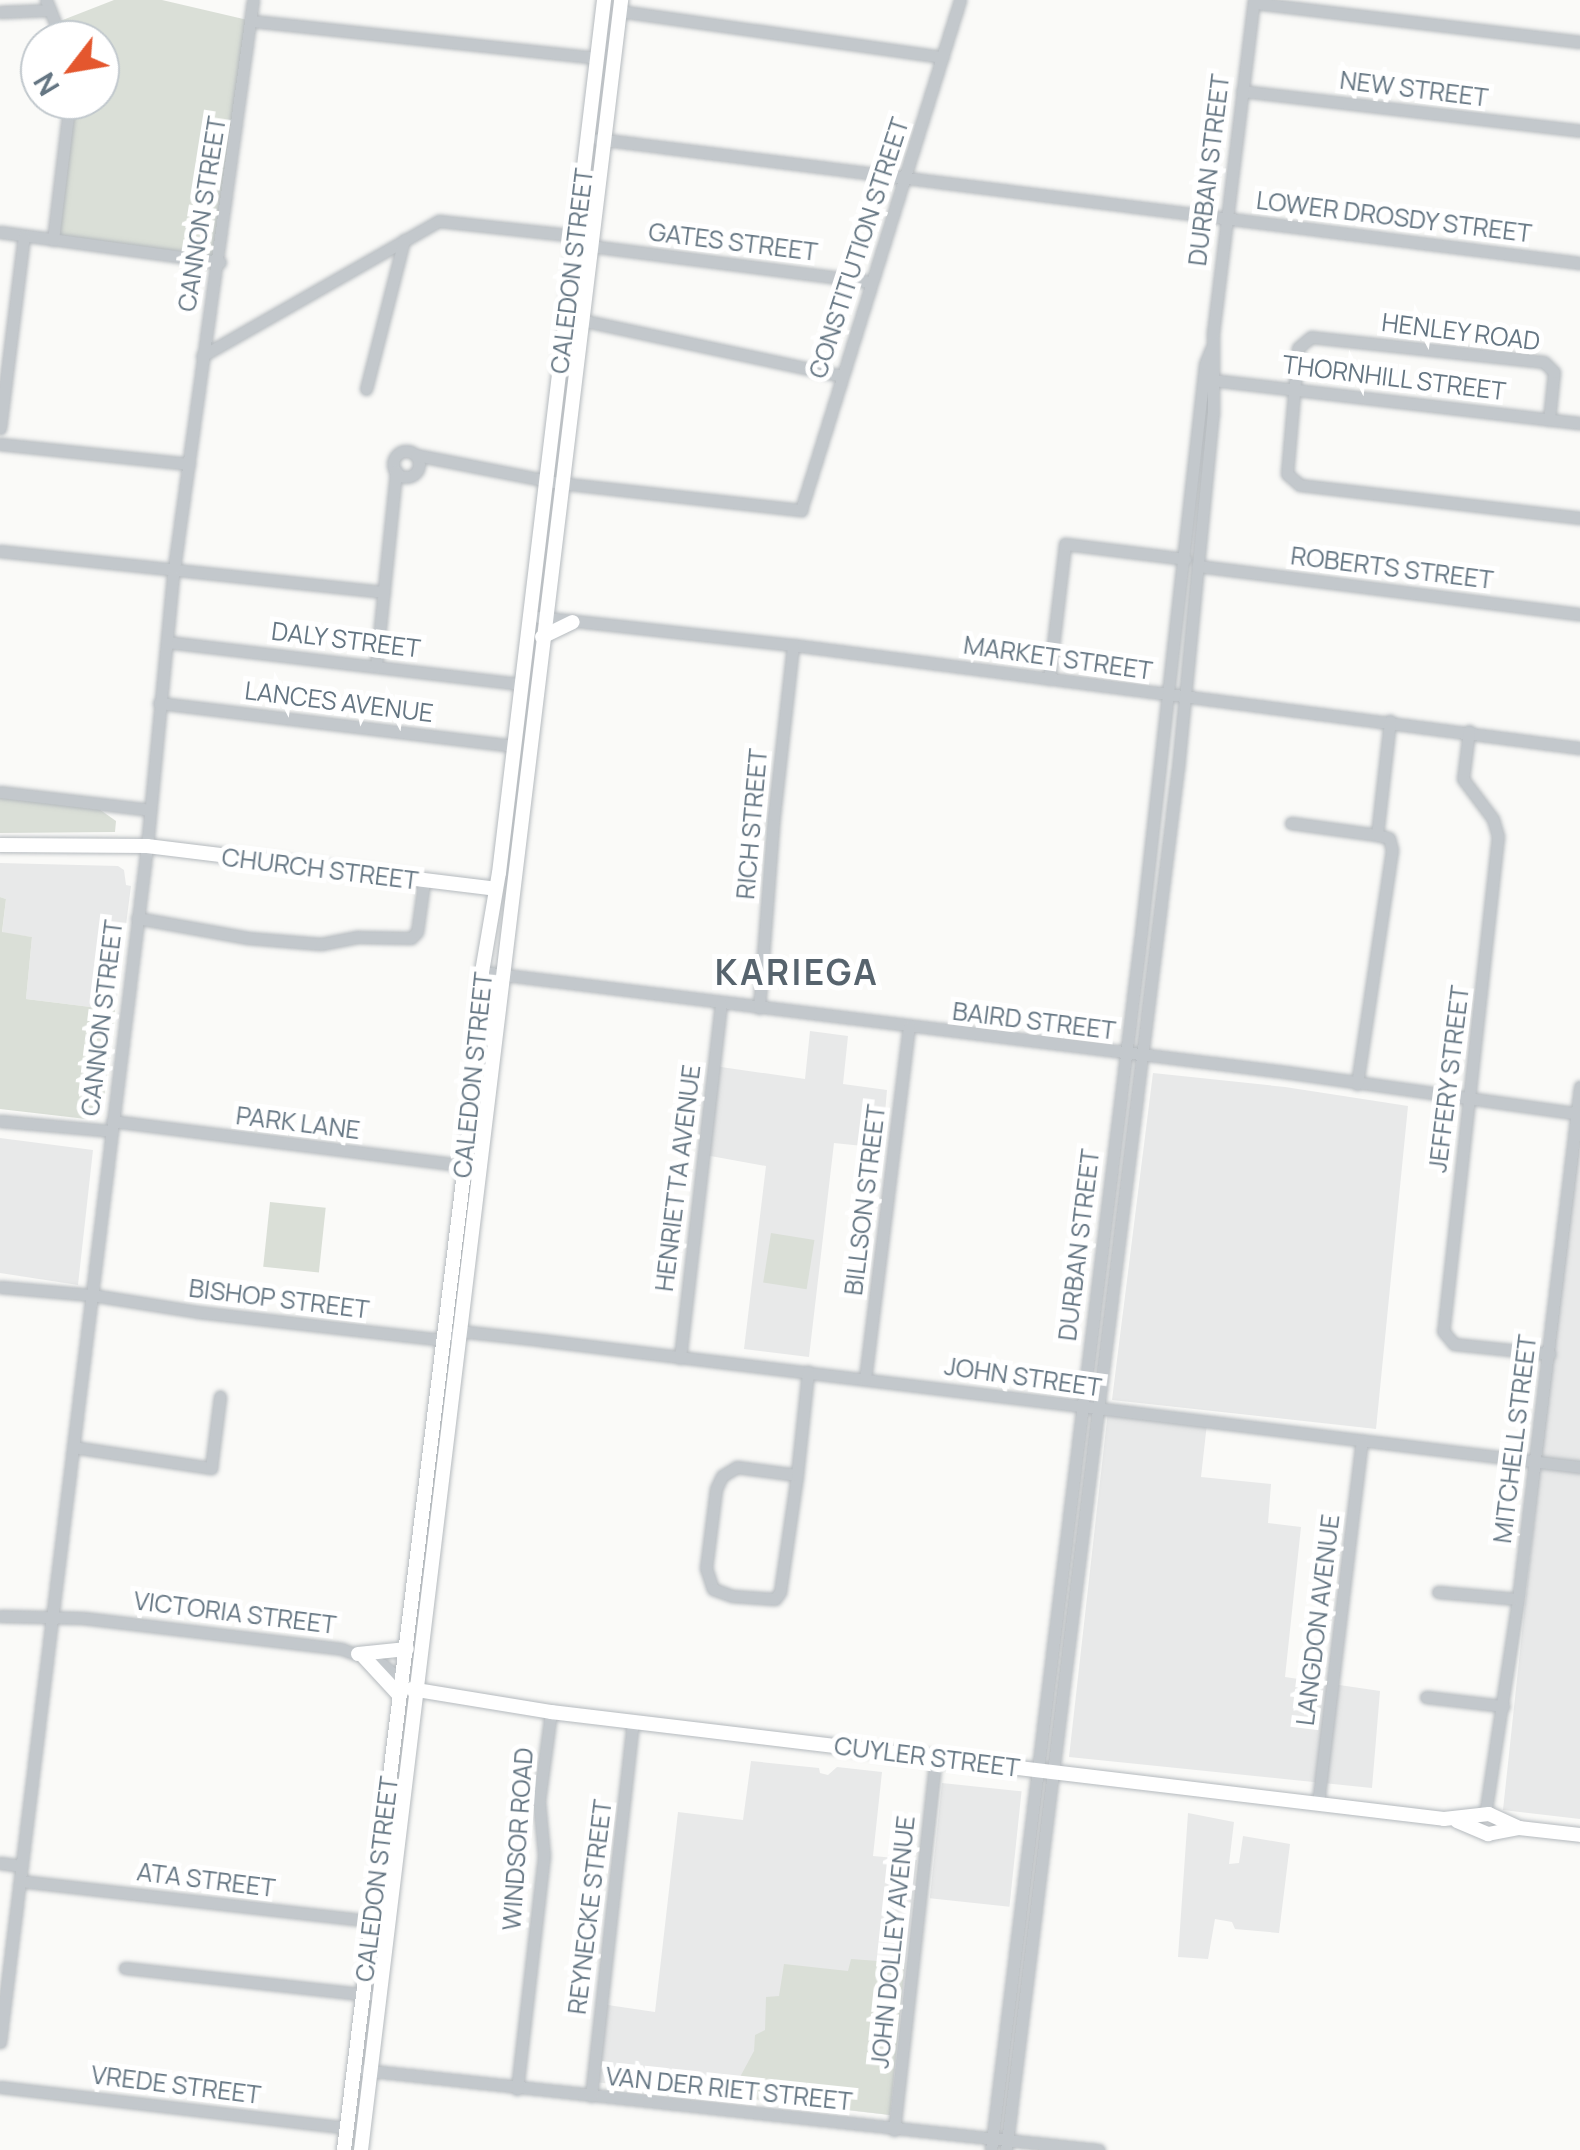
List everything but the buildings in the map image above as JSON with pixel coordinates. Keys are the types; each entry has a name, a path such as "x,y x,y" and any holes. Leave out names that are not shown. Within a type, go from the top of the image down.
{"main road":[{"name":"CALEDON STREET","path":"553,481 590,246 597,139 597,58 604,0"},
{"name":"CALEDON STREET","path":"361,2150 370,2072 370,1922 459,1331 482,972 521,684 537,617 577,236 620,5"},
{"name":"CALEDON STREET","path":"344,2150 354,2069 388,1923 407,1649 442,1340 502,974 542,637 537,617"},
{"path":"542,637 573,622"},
{"name":"CHURCH STREET","path":"0,846 147,846 494,889"},
{"path":"510,908 494,889 514,874"},
{"path":"361,1655 407,1649"},
{"path":"361,1655 406,1690"},
{"name":"CUYLER STREET","path":"406,1690 551,1712 1580,1835"}],"street":[{"name":"CANNON STREET","path":"0,2042 147,846 174,568 254,0"},
{"name":"CONSTITUTION STREET","path":"553,481 801,510 960,0"},
{"path":"1254,2 1580,42"},
{"name":"DURBAN STREET","path":"991,2144 1099,1409 1185,698 1212,346 1254,2"},
{"path":"0,12 48,5"},
{"path":"620,5 943,57"},
{"path":"252,20 597,58"},
{"name":"NEW STREET","path":"1242,91 1580,131"},
{"path":"53,240 68,120"},
{"name":"LOWER DROSDY STREET","path":"597,139 1580,263"},
{"path":"202,356 442,221 577,236 590,246"},
{"path":"0,232 220,262"},
{"path":"0,428 24,236"},
{"path":"366,389 404,240"},
{"name":"GATES STREET","path":"590,246 870,282"},
{"path":"581,320 842,376"},
{"name":"HENLEY ROAD","path":"1296,389 1298,348 1311,336 1544,362 1554,372 1550,420"},
{"name":"DURBAN STREET","path":"1006,2144 1082,1405 1209,379"},
{"name":"THORNHILL STREET","path":"1209,379 1580,423"},
{"path":"1296,389 1287,471 1290,481 1300,486 1580,518"},
{"path":"0,444 189,464"},
{"path":"407,472 394,461 399,453 553,481"},
{"path":"376,666 396,495 416,455"},
{"path":"407,472 442,460"},
{"path":"1049,680 1065,544 1185,559"},
{"path":"0,551 384,592"},
{"name":"ROBERTS STREET","path":"1198,566 1580,614"},
{"name":"MARKET STREET","path":"537,617 794,645 1185,698 1390,720 1580,748"},
{"name":"DALY STREET","path":"166,642 521,684"},
{"name":"RICH STREET","path":"759,1008 774,815 794,645"},
{"name":"LANCES AVENUE","path":"159,703 514,746"},
{"path":"1378,835 1390,720"},
{"name":"JEFFERY STREET","path":"1469,731 1462,777 1492,819 1498,836 1443,1334 1454,1344 1548,1354"},
{"path":"0,792 150,810"},
{"path":"1291,823 1378,835 1389,838 1393,845 1357,1084"},
{"path":"137,918 248,938 321,944 358,937 411,938 418,932 424,882"},
{"name":"BAIRD STREET","path":"482,972 1578,1114"},
{"name":"HENRIETTA AVENUE","path":"680,1358 721,1003"},
{"name":"BILLSON STREET","path":"865,1379 910,1027"},
{"name":"MITCHELL STREET","path":"1489,1822 1580,1086"},
{"name":"PARK LANE","path":"0,1121 112,1126 472,1166"},
{"name":"BISHOP STREET","path":"0,1287 92,1295 198,1312 442,1340"},
{"path":"442,1340 459,1331"},
{"name":"JOHN STREET","path":"459,1331 1580,1467"},
{"path":"797,1475 737,1468 722,1476 716,1489 706,1568 713,1589 740,1597 775,1599 779,1595 797,1475 808,1372"},
{"path":"73,1447 211,1468 220,1396"},
{"name":"LANGDON AVENUE","path":"1318,1804 1362,1441"},
{"path":"1438,1592 1518,1599"},
{"name":"VICTORIA STREET","path":"0,1616 52,1616 326,1647 361,1655"},
{"path":"1426,1698 1502,1706"},
{"name":"WINDSOR ROAD","path":"517,2089 544,1856 539,1802 551,1712"},
{"name":"REYNECKE STREET","path":"590,2096 633,1722"},
{"name":"JOHN DOLLEY AVENUE","path":"894,2130 936,1758"},
{"path":"0,1863 22,1866"},
{"name":"ATA STREET","path":"20,1881 388,1923"},
{"path":"125,1968 371,1995"},
{"name":"VAN DER RIET STREET","path":"354,2069 991,2144 1099,2150"},
{"name":"VREDE STREET","path":"0,2087 347,2128"}],"shaded area":[{"path":"114,0 162,0 252,21 220,262 54,239 69,120 120,120 120,20 63,20"},
{"path":"0,797 99,809 116,821 115,832 0,833"},
{"path":"0,863 118,866 124,870 126,885 131,886 122,956 117,957 117,963 122,963 115,1010 26,999 32,937 2,933 6,899 0,897"},
{"path":"0,897 6,899 2,932 32,937 26,999 115,1010 103,1108 86,1119 0,1109"},
{"path":"810,1031 848,1036 843,1084 887,1090 882,1148 834,1143 809,1357 744,1349 766,1166 705,1155 714,1066 805,1079"},
{"path":"1153,1073 1285,1087 1408,1106 1376,1429 1112,1400"},
{"path":"1580,1091 1580,1819 1503,1810"},
{"path":"0,1138 93,1150 78,1285 0,1273"},
{"path":"270,1202 326,1208 319,1272 263,1267"},
{"path":"771,1233 814,1240 807,1289 763,1282"},
{"path":"1108,1411 1207,1423 1201,1477 1271,1484 1268,1523 1301,1527 1285,1677 1380,1691 1372,1788 1069,1757"},
{"path":"751,1761 819,1768 820,1773 828,1775 837,1767 882,1772 873,1856 917,1860 890,2115 594,2082 601,2004 655,2012 678,1812 743,1820"},
{"path":"942,1783 1022,1791 1009,1907 930,1898"},
{"path":"1188,1813 1234,1822 1229,1864 1239,1863 1243,1836 1290,1844 1279,1933 1235,1929 1232,1922 1215,1919 1208,1959 1178,1957"},
{"path":"851,1959 905,1963 890,2115 739,2097 740,2077 754,2051 755,2035 765,2030 766,1997 779,1996 784,1964 848,1971"}],"district":[{"name":"KARIEGA","path":"797,972"}]}
